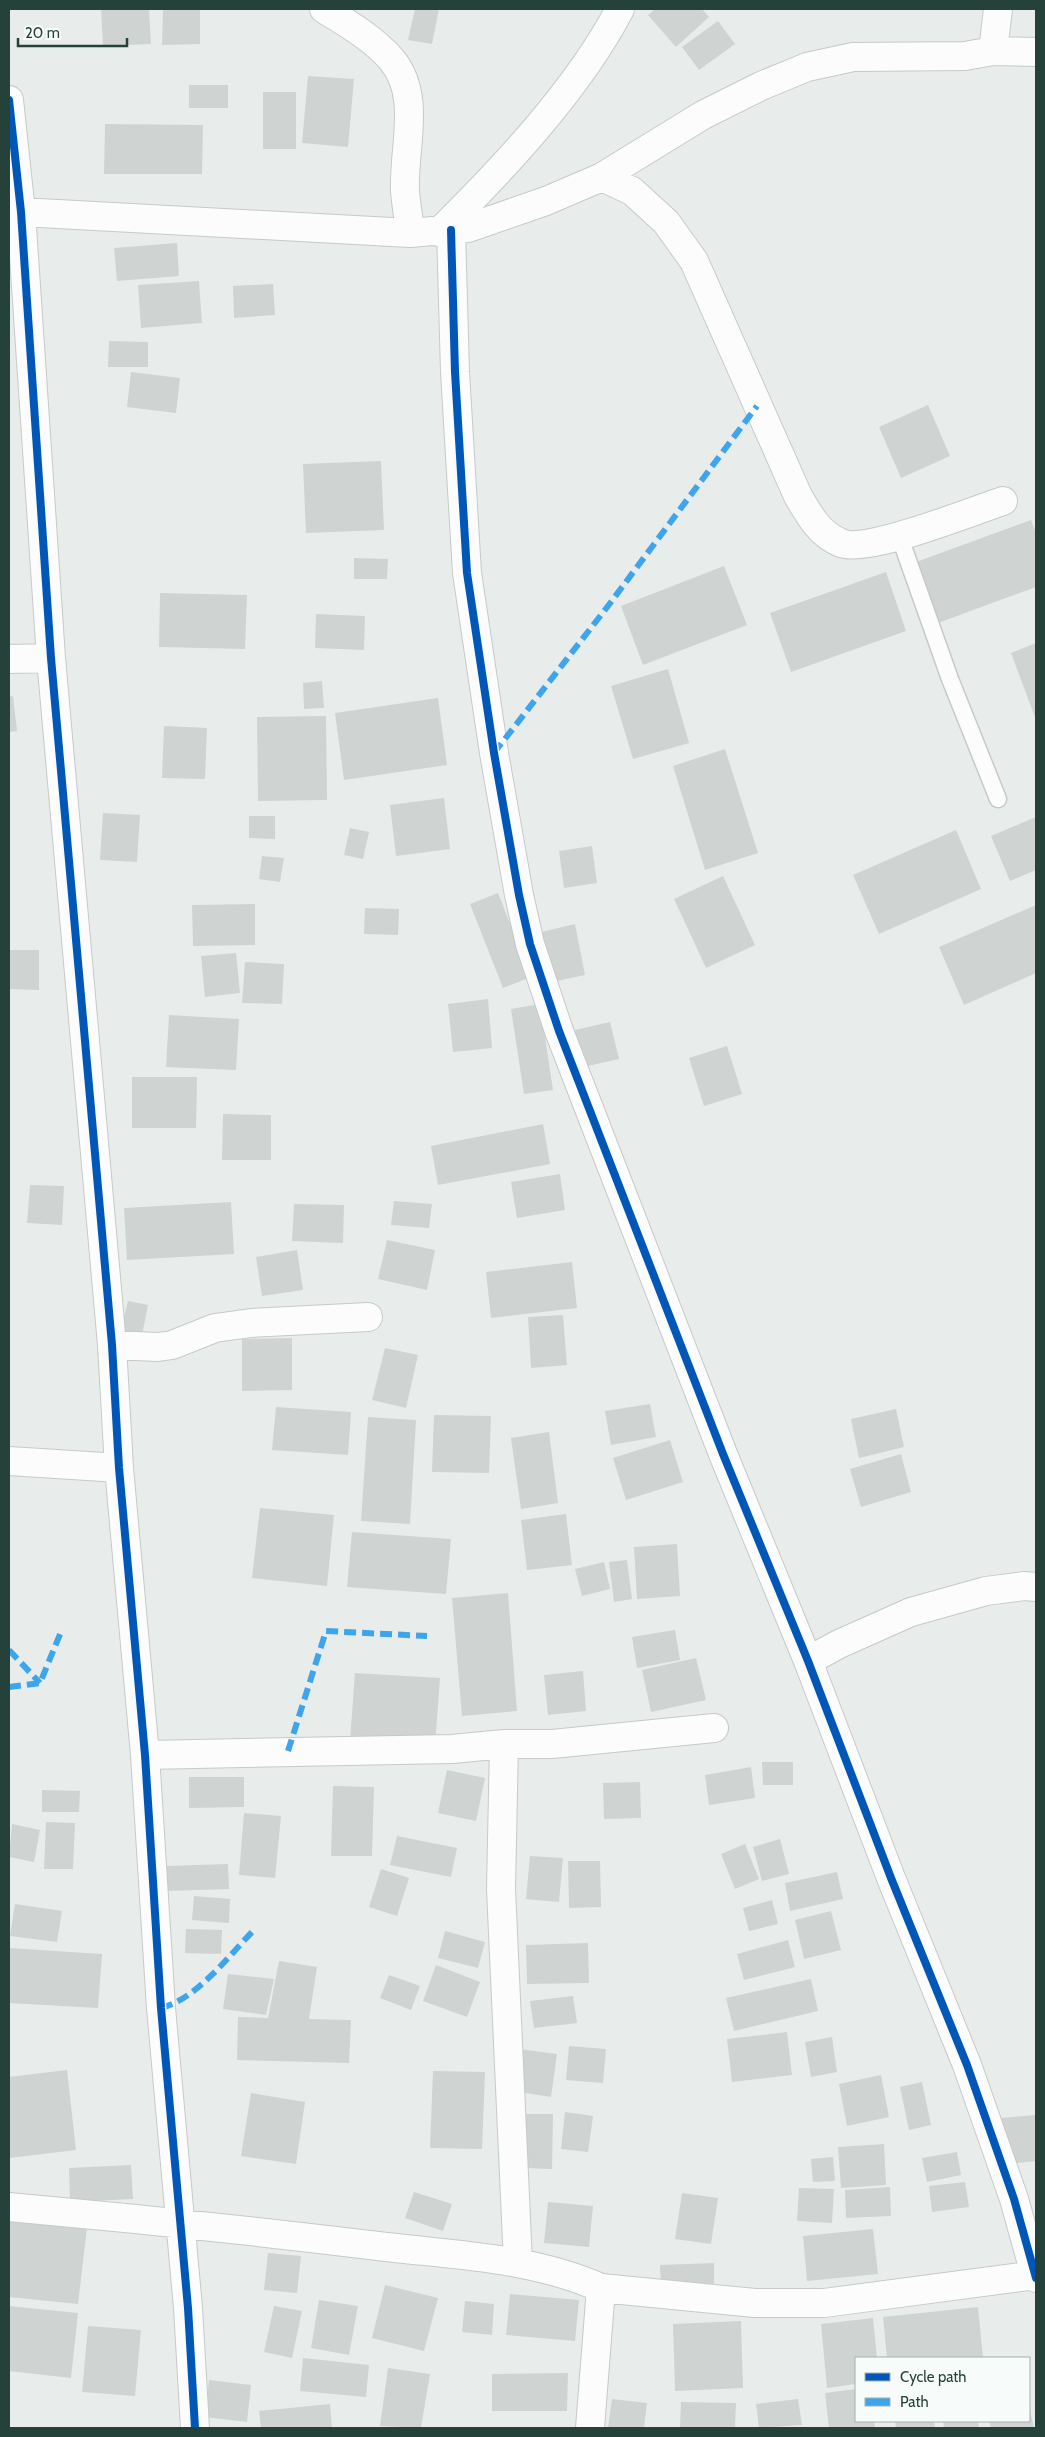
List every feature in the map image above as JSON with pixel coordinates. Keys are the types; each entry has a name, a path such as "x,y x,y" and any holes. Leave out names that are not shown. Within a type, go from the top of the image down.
{"street":[{"path":"324,9 367,38 392,60 404,81 410,105 406,144 405,190 410,233"},
{"path":"9,2207 179,2222 518,2263 584,2280 601,2288 755,2303 824,2304 1036,2277 1014,2199 984,2110 808,1660 753,1530 559,1030 530,944 519,895 494,753 467,574 445,231 510,158 568,88 607,33 620,9"},
{"path":"992,51 998,9"},
{"path":"21,212 410,233 468,228 546,201 602,177 704,115 761,86 807,67 853,57 957,56 992,51 1036,52"},
{"path":"9,100 13,175 21,212 51,658 112,1345 119,1468 145,1755 161,2008 195,2428"},
{"path":"602,177 632,191 666,222 694,261 798,496 812,521 827,535 842,544 856,546 899,535 1003,501"},
{"path":"9,659 51,658"},
{"path":"112,1345 158,1347 172,1345 215,1328 252,1323 368,1317"},
{"path":"9,1461 119,1468"},
{"path":"808,1660 911,1612 986,1591 1024,1586 1036,1587"},
{"path":"145,1755 452,1749 504,1744 552,1744 714,1728"},
{"path":"504,1744 501,1889 518,2263"},
{"path":"590,2428 601,2288"}],"lane":[{"path":"899,535 950,678 998,799"}],"building":[{"path":"101,9 149,9 151,44 103,46"},
{"path":"163,9 200,9 200,44 162,45"},
{"path":"415,9 439,9 432,44 408,40"},
{"path":"655,9 702,9 709,17 676,47 648,15"},
{"path":"718,21 735,44 699,70 682,47"},
{"path":"308,76 354,79 348,147 302,143"},
{"path":"189,85 228,85 228,108 189,108"},
{"path":"263,92 296,92 296,149 263,149"},
{"path":"105,124 203,125 202,174 104,174"},
{"path":"177,243 179,276 117,281 114,248"},
{"path":"199,281 202,323 141,328 138,285"},
{"path":"273,284 275,315 234,318 233,286"},
{"path":"109,341 148,342 148,367 108,367"},
{"path":"131,372 180,378 176,413 127,407"},
{"path":"928,405 950,456 901,478 879,427"},
{"path":"381,461 384,530 306,533 303,464"},
{"path":"1031,520 1036,533 1036,587 938,623 916,562"},
{"path":"354,558 388,559 387,579 354,579"},
{"path":"724,566 747,625 643,665 621,606"},
{"path":"886,572 906,631 791,672 770,613"},
{"path":"160,593 247,595 245,649 159,647"},
{"path":"316,614 365,616 364,650 315,648"},
{"path":"1036,643 1036,720 1011,653"},
{"path":"668,669 689,743 633,759 611,686"},
{"path":"322,681 324,708 304,709 303,683"},
{"path":"13,696 17,731 9,732 9,697"},
{"path":"438,698 447,765 344,780 335,713"},
{"path":"326,716 327,800 258,801 257,717"},
{"path":"164,726 207,728 205,779 162,778"},
{"path":"725,749 758,853 705,870 673,766"},
{"path":"444,798 450,849 396,856 390,805"},
{"path":"103,813 140,815 137,862 100,860"},
{"path":"249,816 275,816 275,839 249,838"},
{"path":"1036,817 1036,870 1010,881 991,836"},
{"path":"350,828 369,832 363,859 344,855"},
{"path":"956,830 981,889 879,934 853,875"},
{"path":"592,846 597,883 564,888 559,851"},
{"path":"262,856 284,858 280,882 259,879"},
{"path":"723,876 755,945 706,968 674,899"},
{"path":"498,893 531,977 503,988 470,904"},
{"path":"255,904 255,945 193,946 192,905"},
{"path":"1036,905 1036,973 964,1005 939,947"},
{"path":"365,908 399,909 398,935 364,934"},
{"path":"575,924 585,975 543,984 533,934"},
{"path":"9,950 39,950 39,990 9,989"},
{"path":"236,953 240,993 205,997 201,956"},
{"path":"245,962 284,964 282,1004 242,1003"},
{"path":"488,999 492,1048 453,1052 448,1004"},
{"path":"540,1004 553,1090 524,1094 511,1009"},
{"path":"169,1015 239,1019 236,1070 166,1067"},
{"path":"610,1022 619,1059 583,1067 575,1030"},
{"path":"727,1046 742,1094 704,1106 689,1058"},
{"path":"132,1077 197,1077 196,1128 132,1128"},
{"path":"223,1114 271,1115 271,1160 222,1160"},
{"path":"543,1124 550,1164 438,1185 431,1146"},
{"path":"560,1174 565,1210 517,1218 511,1182"},
{"path":"30,1185 64,1186 62,1225 27,1223"},
{"path":"394,1201 432,1204 429,1228 391,1225"},
{"path":"231,1202 234,1254 127,1260 124,1208"},
{"path":"294,1204 344,1205 343,1243 292,1241"},
{"path":"387,1240 435,1250 427,1290 378,1279"},
{"path":"297,1250 303,1290 262,1296 256,1257"},
{"path":"572,1262 577,1308 491,1318 486,1272"},
{"path":"128,1301 148,1305 142,1335 121,1330"},
{"path":"563,1315 567,1365 531,1368 528,1317"},
{"path":"292,1338 292,1390 242,1391 242,1339"},
{"path":"385,1348 418,1355 406,1408 372,1400"},
{"path":"650,1404 656,1437 611,1445 605,1411"},
{"path":"276,1407 351,1412 348,1455 272,1450"},
{"path":"896,1409 904,1447 859,1458 851,1419"},
{"path":"434,1415 491,1416 489,1473 432,1472"},
{"path":"368,1417 416,1420 410,1524 361,1521"},
{"path":"549,1432 558,1503 521,1509 511,1438"},
{"path":"670,1440 683,1482 626,1500 613,1458"},
{"path":"901,1454 911,1492 861,1507 850,1469"},
{"path":"260,1508 334,1515 327,1586 252,1578"},
{"path":"566,1514 572,1565 527,1570 521,1520"},
{"path":"352,1532 451,1539 446,1594 347,1587"},
{"path":"677,1544 680,1596 637,1599 634,1547"},
{"path":"627,1560 632,1599 614,1602 609,1562"},
{"path":"604,1562 610,1589 582,1596 575,1569"},
{"path":"508,1593 517,1711 462,1716 452,1598"},
{"path":"675,1630 680,1660 637,1668 632,1637"},
{"path":"696,1658 706,1700 651,1712 642,1670"},
{"path":"583,1671 586,1711 548,1715 544,1675"},
{"path":"355,1673 440,1678 435,1746 350,1740"},
{"path":"762,1762 793,1762 793,1785 763,1785"},
{"path":"751,1767 755,1798 709,1805 705,1775"},
{"path":"447,1770 485,1778 476,1821 438,1813"},
{"path":"189,1777 244,1777 244,1807 189,1808"},
{"path":"640,1782 641,1818 604,1819 603,1783"},
{"path":"333,1786 374,1787 372,1856 331,1856"},
{"path":"42,1790 80,1791 79,1812 42,1812"},
{"path":"244,1813 281,1816 275,1878 239,1875"},
{"path":"46,1822 75,1823 73,1869 44,1869"},
{"path":"12,1824 40,1830 34,1862 9,1857"},
{"path":"397,1836 457,1848 451,1877 390,1865"},
{"path":"780,1839 789,1874 762,1881 753,1847"},
{"path":"745,1844 759,1879 735,1889 721,1854"},
{"path":"530,1856 563,1858 559,1902 526,1899"},
{"path":"568,1861 600,1861 601,1907 569,1908"},
{"path":"228,1864 229,1889 165,1891 165,1866"},
{"path":"381,1869 409,1878 397,1916 369,1907"},
{"path":"837,1872 843,1899 790,1911 785,1883"},
{"path":"194,1896 230,1899 229,1923 192,1920"},
{"path":"772,1900 778,1924 749,1931 743,1908"},
{"path":"15,1904 62,1911 57,1942 10,1936"},
{"path":"831,1911 841,1950 804,1959 795,1920"},
{"path":"186,1929 222,1930 221,1954 185,1953"},
{"path":"445,1931 485,1942 478,1968 438,1958"},
{"path":"788,1940 795,1967 744,1980 737,1954"},
{"path":"588,1943 589,1983 527,1984 526,1945"},
{"path":"9,1948 102,1954 98,2008 9,2003"},
{"path":"279,1961 317,1967 309,2019 351,2020 349,2063 237,2060 238,2017 268,2018"},
{"path":"436,1965 480,1982 467,2017 423,2001"},
{"path":"228,1974 274,1979 266,2015 223,2009"},
{"path":"389,1975 420,1986 411,2010 380,1998"},
{"path":"811,1979 818,2011 734,2031 726,1998"},
{"path":"573,1996 577,2023 534,2028 530,2001"},
{"path":"787,2032 792,2075 732,2082 727,2039"},
{"path":"832,2037 837,2072 811,2077 805,2042"},
{"path":"569,2046 606,2049 603,2083 566,2080"},
{"path":"519,2049 557,2054 551,2097 513,2091"},
{"path":"67,2070 76,2150 9,2158 9,2077"},
{"path":"433,2071 485,2072 482,2149 430,2148"},
{"path":"881,2075 889,2117 847,2126 839,2084"},
{"path":"922,2082 931,2125 909,2130 900,2087"},
{"path":"251,2093 305,2102 296,2164 241,2156"},
{"path":"565,2112 593,2116 588,2152 561,2149"},
{"path":"526,2114 553,2114 552,2169 525,2168"},
{"path":"1036,2115 1036,2161 1005,2164 1001,2118"},
{"path":"884,2144 886,2185 841,2188 838,2147"},
{"path":"957,2152 961,2175 927,2182 922,2158"},
{"path":"833,2157 835,2181 813,2182 811,2159"},
{"path":"131,2165 133,2199 70,2202 69,2168"},
{"path":"965,2182 969,2207 932,2212 929,2186"},
{"path":"890,2187 891,2216 846,2218 845,2190"},
{"path":"799,2188 834,2189 832,2223 797,2221"},
{"path":"414,2192 452,2204 443,2231 405,2218"},
{"path":"682,2193 718,2198 711,2244 675,2239"},
{"path":"548,2202 593,2206 589,2247 544,2243"},
{"path":"9,2220 87,2228 78,2304 9,2297"},
{"path":"873,2229 878,2274 807,2281 803,2236"},
{"path":"268,2253 301,2256 297,2293 264,2290"},
{"path":"714,2263 714,2285 661,2286 660,2265"},
{"path":"385,2285 438,2298 424,2351 372,2338"},
{"path":"510,2294 579,2300 575,2341 506,2335"},
{"path":"319,2300 358,2306 349,2355 311,2348"},
{"path":"465,2301 494,2304 492,2335 462,2332"},
{"path":"9,2306 78,2313 71,2378 9,2371"},
{"path":"274,2306 302,2311 292,2358 264,2352"},
{"path":"978,2307 983,2357 887,2357 883,2317"},
{"path":"873,2318 877,2357 855,2357 855,2384 827,2388 821,2324"},
{"path":"741,2321 743,2388 675,2391 673,2324"},
{"path":"88,2326 141,2330 135,2396 82,2392"},
{"path":"303,2358 369,2365 366,2397 300,2391"},
{"path":"388,2368 430,2374 421,2428 380,2426"},
{"path":"568,2373 567,2411 492,2411 492,2374"},
{"path":"209,2380 251,2385 247,2422 205,2417"},
{"path":"855,2389 855,2422 874,2422 875,2428 829,2428 825,2393"},
{"path":"612,2399 647,2403 644,2428 608,2428"},
{"path":"798,2399 802,2425 759,2428 756,2404"},
{"path":"681,2402 736,2403 735,2428 680,2427"},
{"path":"330,2404 332,2428 261,2428 259,2411"},
{"path":"1030,2411 1034,2428 991,2428 989,2422 1030,2422"},
{"path":"895,2422 934,2422 935,2428 896,2428"},
{"path":"943,2422 978,2422 979,2428 944,2428"}],"marked path":[{"path":"494,753 608,606 757,406"},
{"path":"288,1751 326,1631 427,1636"},
{"path":"9,1687 40,1683 61,1632"},
{"path":"9,1650 40,1683"},
{"path":"161,2008 174,2003 198,1987 222,1965 252,1932"}],"cycle path":[{"path":"9,100 21,212 51,658 112,1345 119,1468 145,1755 161,2008 188,2308 195,2428"},
{"path":"451,230 455,372 467,573 494,753 519,895 530,944 559,1031 723,1454 808,1661 891,1878 967,2065 1014,2199 1036,2278"}]}
